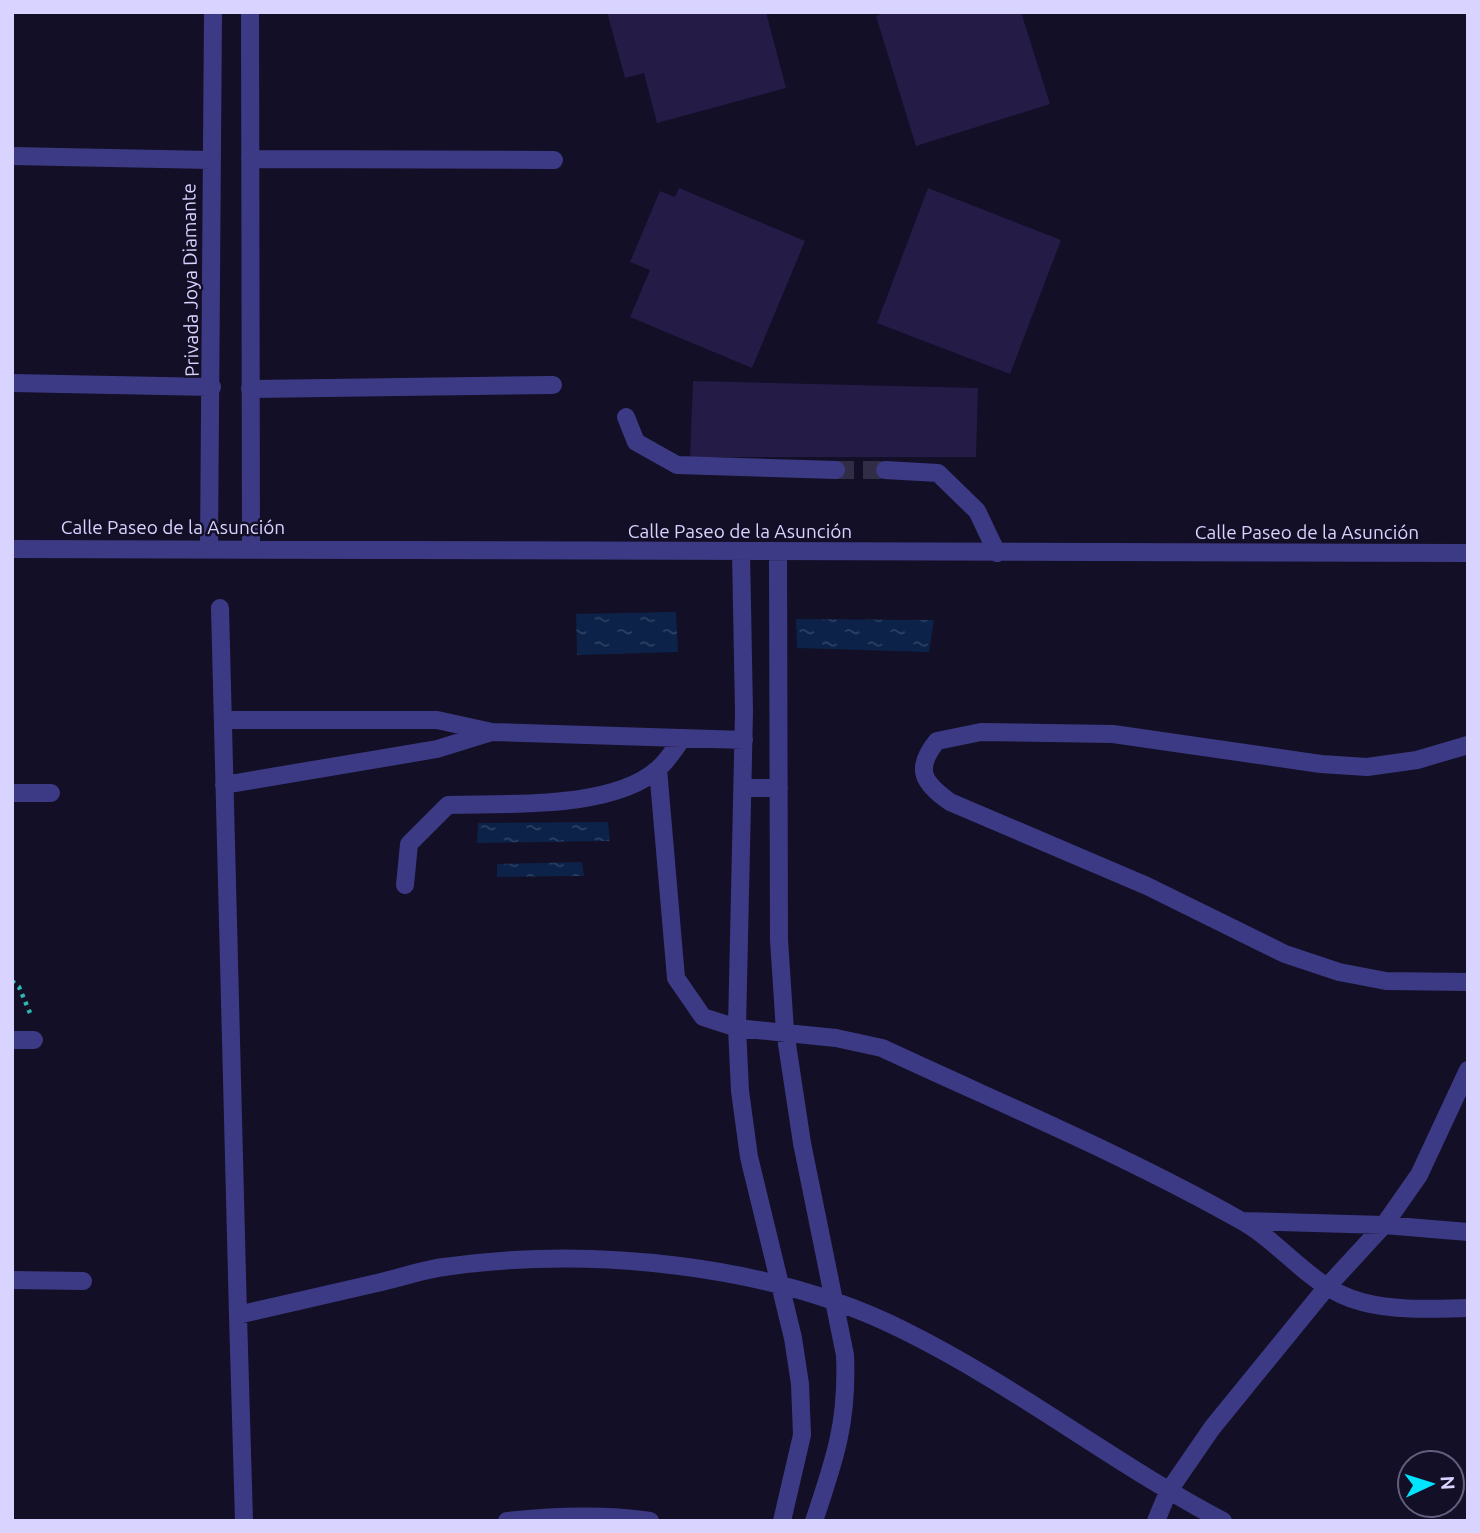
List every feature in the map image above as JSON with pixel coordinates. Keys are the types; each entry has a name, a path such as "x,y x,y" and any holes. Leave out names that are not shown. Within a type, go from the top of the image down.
{"street":[{"name":"Privada Joya Diamante","path":"209,548 212,12"},
{"path":"250,12 251,547"},
{"path":"12,156 210,160"},
{"path":"250,159 554,160"},
{"path":"12,383 212,387"},
{"path":"250,389 553,385"},
{"path":"626,417 636,442 677,465 836,470"},
{"path":"885,470 938,473 977,512 997,553"},
{"name":"Calle Paseo de la Asunción","path":"12,549 251,547 778,553 1468,553"},
{"path":"741,552 744,740 737,1028 740,1091 749,1157 793,1338 800,1384 802,1435 782,1521"},
{"path":"778,553 779,940 785,1031 802,1143 845,1355 845,1418 814,1521"},
{"path":"220,608 244,1521"},
{"path":"223,720 437,720 492,732 744,740"},
{"path":"224,785 437,749 492,732"},
{"path":"1468,745 1417,760 1367,767 1321,764 1113,734 981,732 937,741 926,755 923,772 932,789 950,802 1147,886 1285,954 1339,972 1386,981 1468,982"},
{"path":"405,885 409,845 448,805 565,801 616,792 658,769 683,738"},
{"path":"658,769 676,978 703,1017 737,1028 785,1031 882,1048 1138,1167 1243,1222 1326,1288 1363,1302 1426,1309 1468,1308"},
{"path":"743,788 779,788"},
{"path":"12,793 51,793"},
{"path":"12,1040 34,1040"},
{"path":"1156,1521 1168,1492 1212,1428 1326,1288 1384,1225 1419,1175 1468,1070"},
{"path":"1243,1222 1384,1225 1468,1232"},
{"path":"238,1315 444,1267 572,1259 708,1270 778,1283 835,1300 903,1330 990,1377 1168,1492 1223,1521"},
{"path":"12,1280 83,1281"},
{"path":"507,1521 547,1517 623,1517 650,1521"}],"path":[{"path":"12,981 19,987 30,1013"}],"water":[{"path":"676,612 678,652 577,655 576,614"},
{"path":"796,619 934,620 929,652 797,648"},
{"path":"608,822 610,841 477,843 478,823"},
{"path":"582,862 584,876 497,877 497,864"}],"building":[{"path":"607,12 766,12 786,88 657,123 644,73 625,78"},
{"path":"886,12 1021,12 1050,104 916,146 876,16"},
{"path":"679,188 805,241 752,368 630,317 650,270 630,262 660,191 675,197"},
{"path":"928,188 1061,240 1010,374 877,323"},
{"path":"693,381 978,388 976,457 690,457"}],"tunnel":[{"path":"836,470 885,470"}]}
